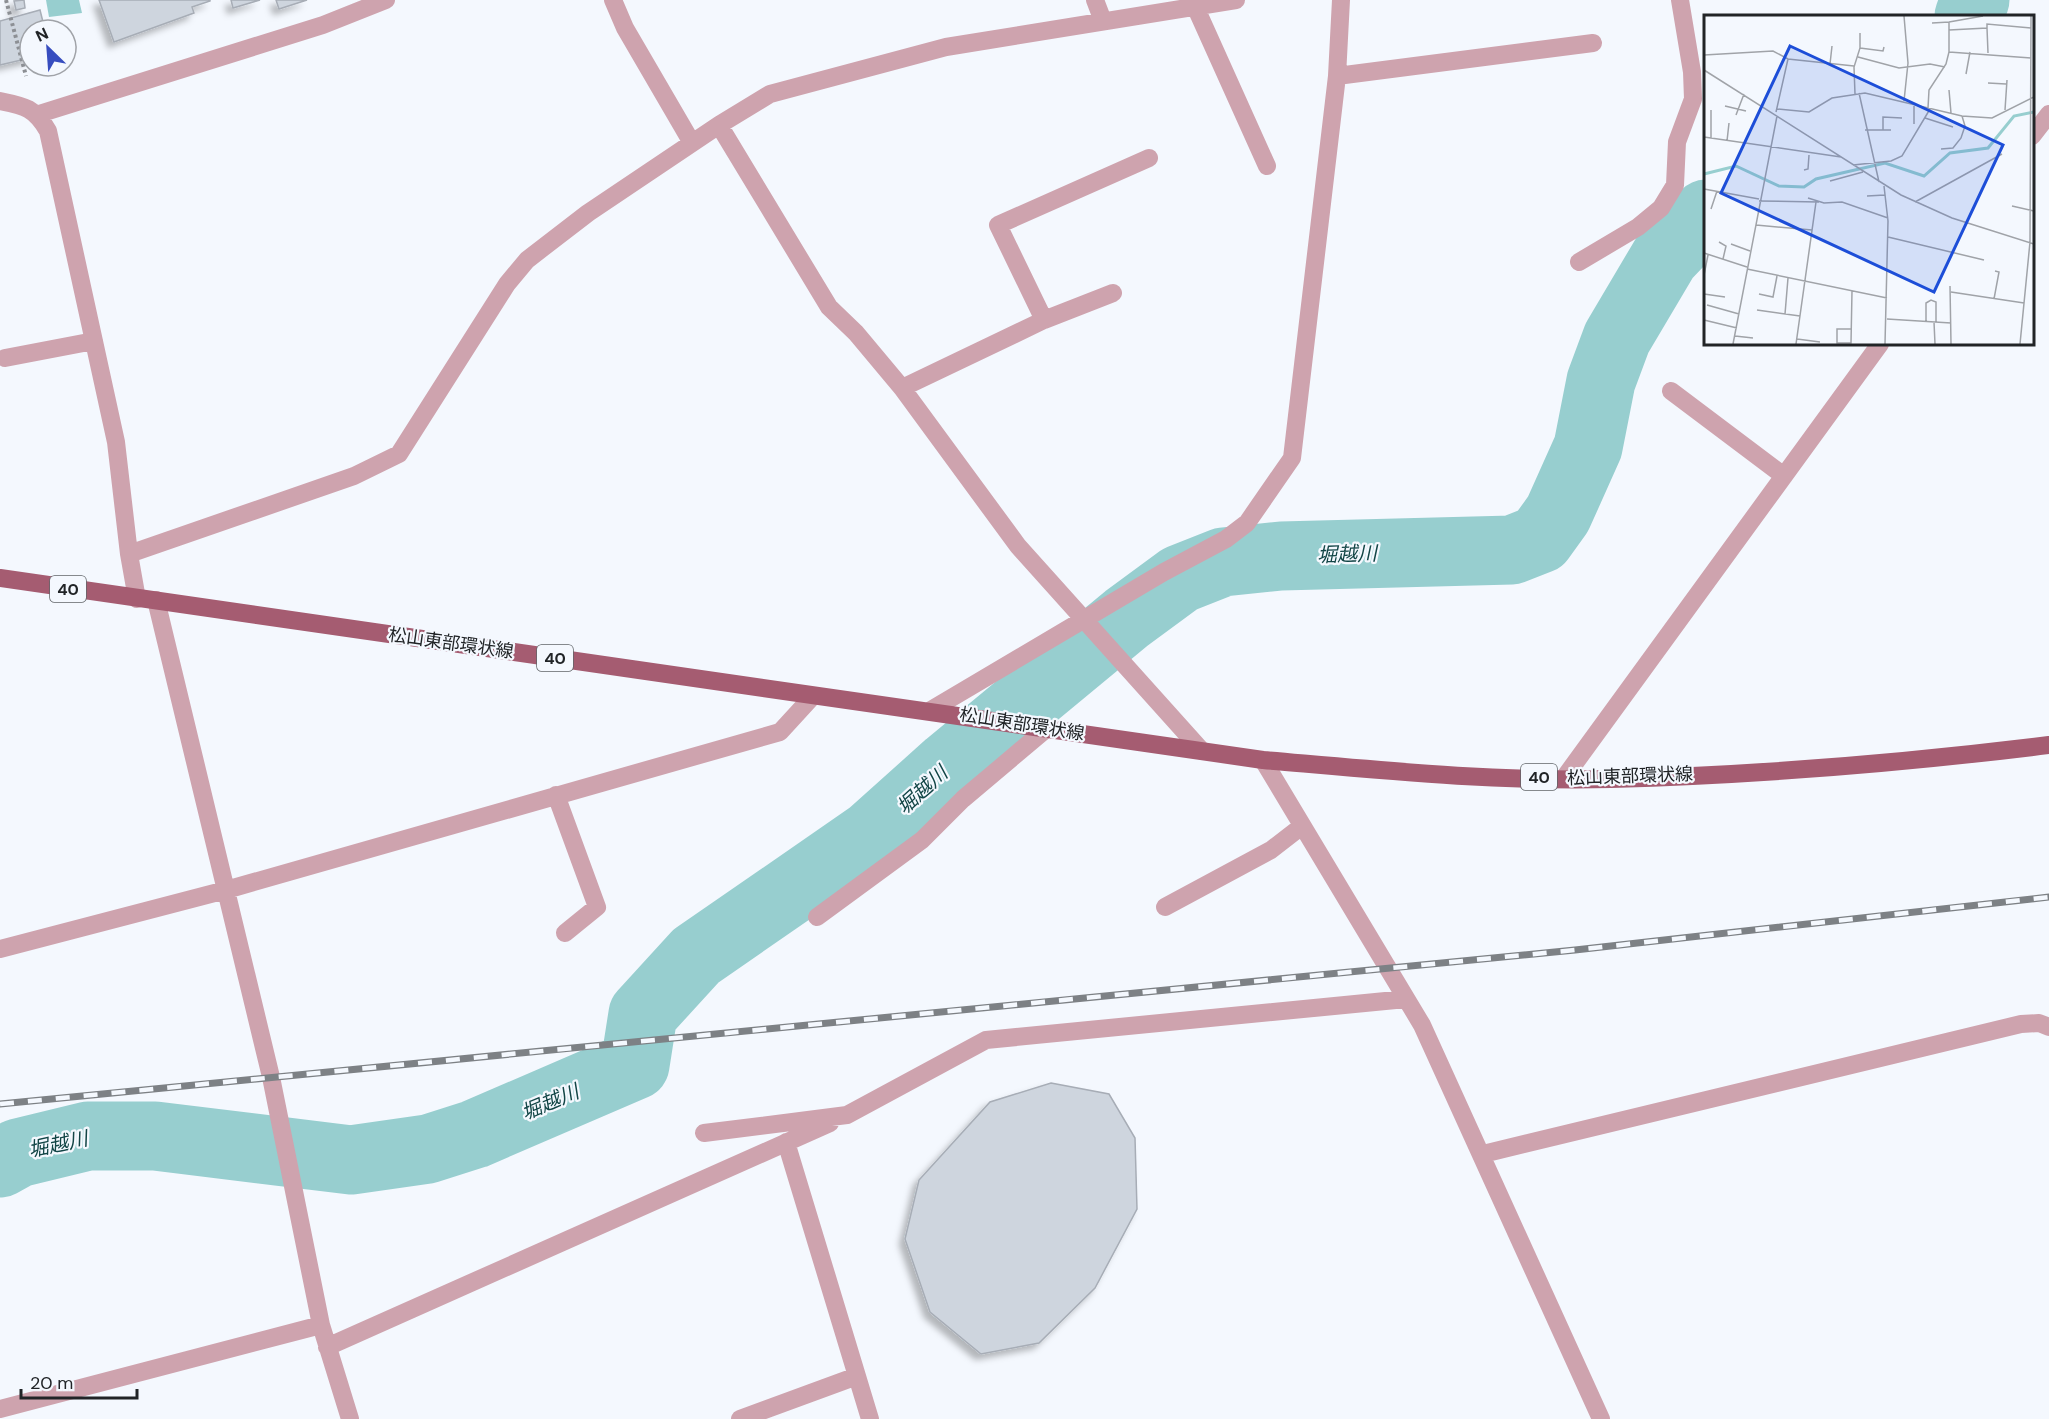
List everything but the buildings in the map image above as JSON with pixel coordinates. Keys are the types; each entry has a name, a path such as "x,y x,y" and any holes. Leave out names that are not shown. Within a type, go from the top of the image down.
{"main road":[{"name":"松山東部環状線","path":"0,578 813,696 931,710 1263,760 1428,774 1610,779 1917,762 2049,745"}],"street":[{"path":"39,114 322,25 384,0"},
{"path":"613,0 625,28 692,143"},
{"path":"1095,0 1102,21"},
{"path":"129,554 354,476 399,454 507,284 527,260 588,213 719,125 770,94 946,47 1236,0"},
{"path":"931,710 1085,623 1226,538 1247,523 1292,458 1337,76 1341,0"},
{"path":"1579,261 1638,227 1661,208 1675,185 1677,142 1693,99 1692,72 1680,0"},
{"path":"1195,6 1267,166"},
{"path":"1337,76 1593,43"},
{"path":"0,102 19,105 39,114 48,131 116,442 129,554 137,599"},
{"path":"2034,133 2049,114"},
{"path":"719,125 829,307 856,333 902,388 1018,546 1085,623 1112,648 1202,751"},
{"path":"1044,320 998,225 1149,158"},
{"path":"902,388 1044,320 1113,293"},
{"path":"5,358 93,341"},
{"path":"1564,778 1784,476 1876,345"},
{"path":"1671,391 1784,476"},
{"path":"156,600 282,1130 321,1325 350,1419"},
{"path":"0,949 226,890 780,732 813,696"},
{"path":"817,917 922,840 1038,727"},
{"path":"1263,760 1422,1025 1483,1154 1601,1419"},
{"path":"556,795 597,907 565,933"},
{"path":"1166,907 1271,850 1302,826"},
{"path":"327,1347 847,1115 986,1040 1406,999"},
{"path":"1483,1154 2021,1024 2039,1023 2049,1027"},
{"path":"704,1133 847,1115"},
{"path":"786,1142 870,1419"},
{"path":"0,1409 321,1325"},
{"path":"740,1419 857,1376"}],"path":[{"path":"6,0 32,98 39,114"}],"water":[{"path":"46,0 79,0 82,13 49,17"}],"waterway":[{"name":"堀越川","path":"1969,15 1975,0"},
{"name":"堀越川","path":"0,1163 18,1153 88,1136 155,1136 351,1160 428,1149 475,1134 635,1065 643,1014 696,956 871,835 949,765 1127,618 1180,579 1223,562 1281,556 1512,550 1540,539 1558,514 1588,447 1601,381 1617,338 1665,257 1704,216"}],"railway":[{"path":"0,1104 1575,950 2049,897"}]}
